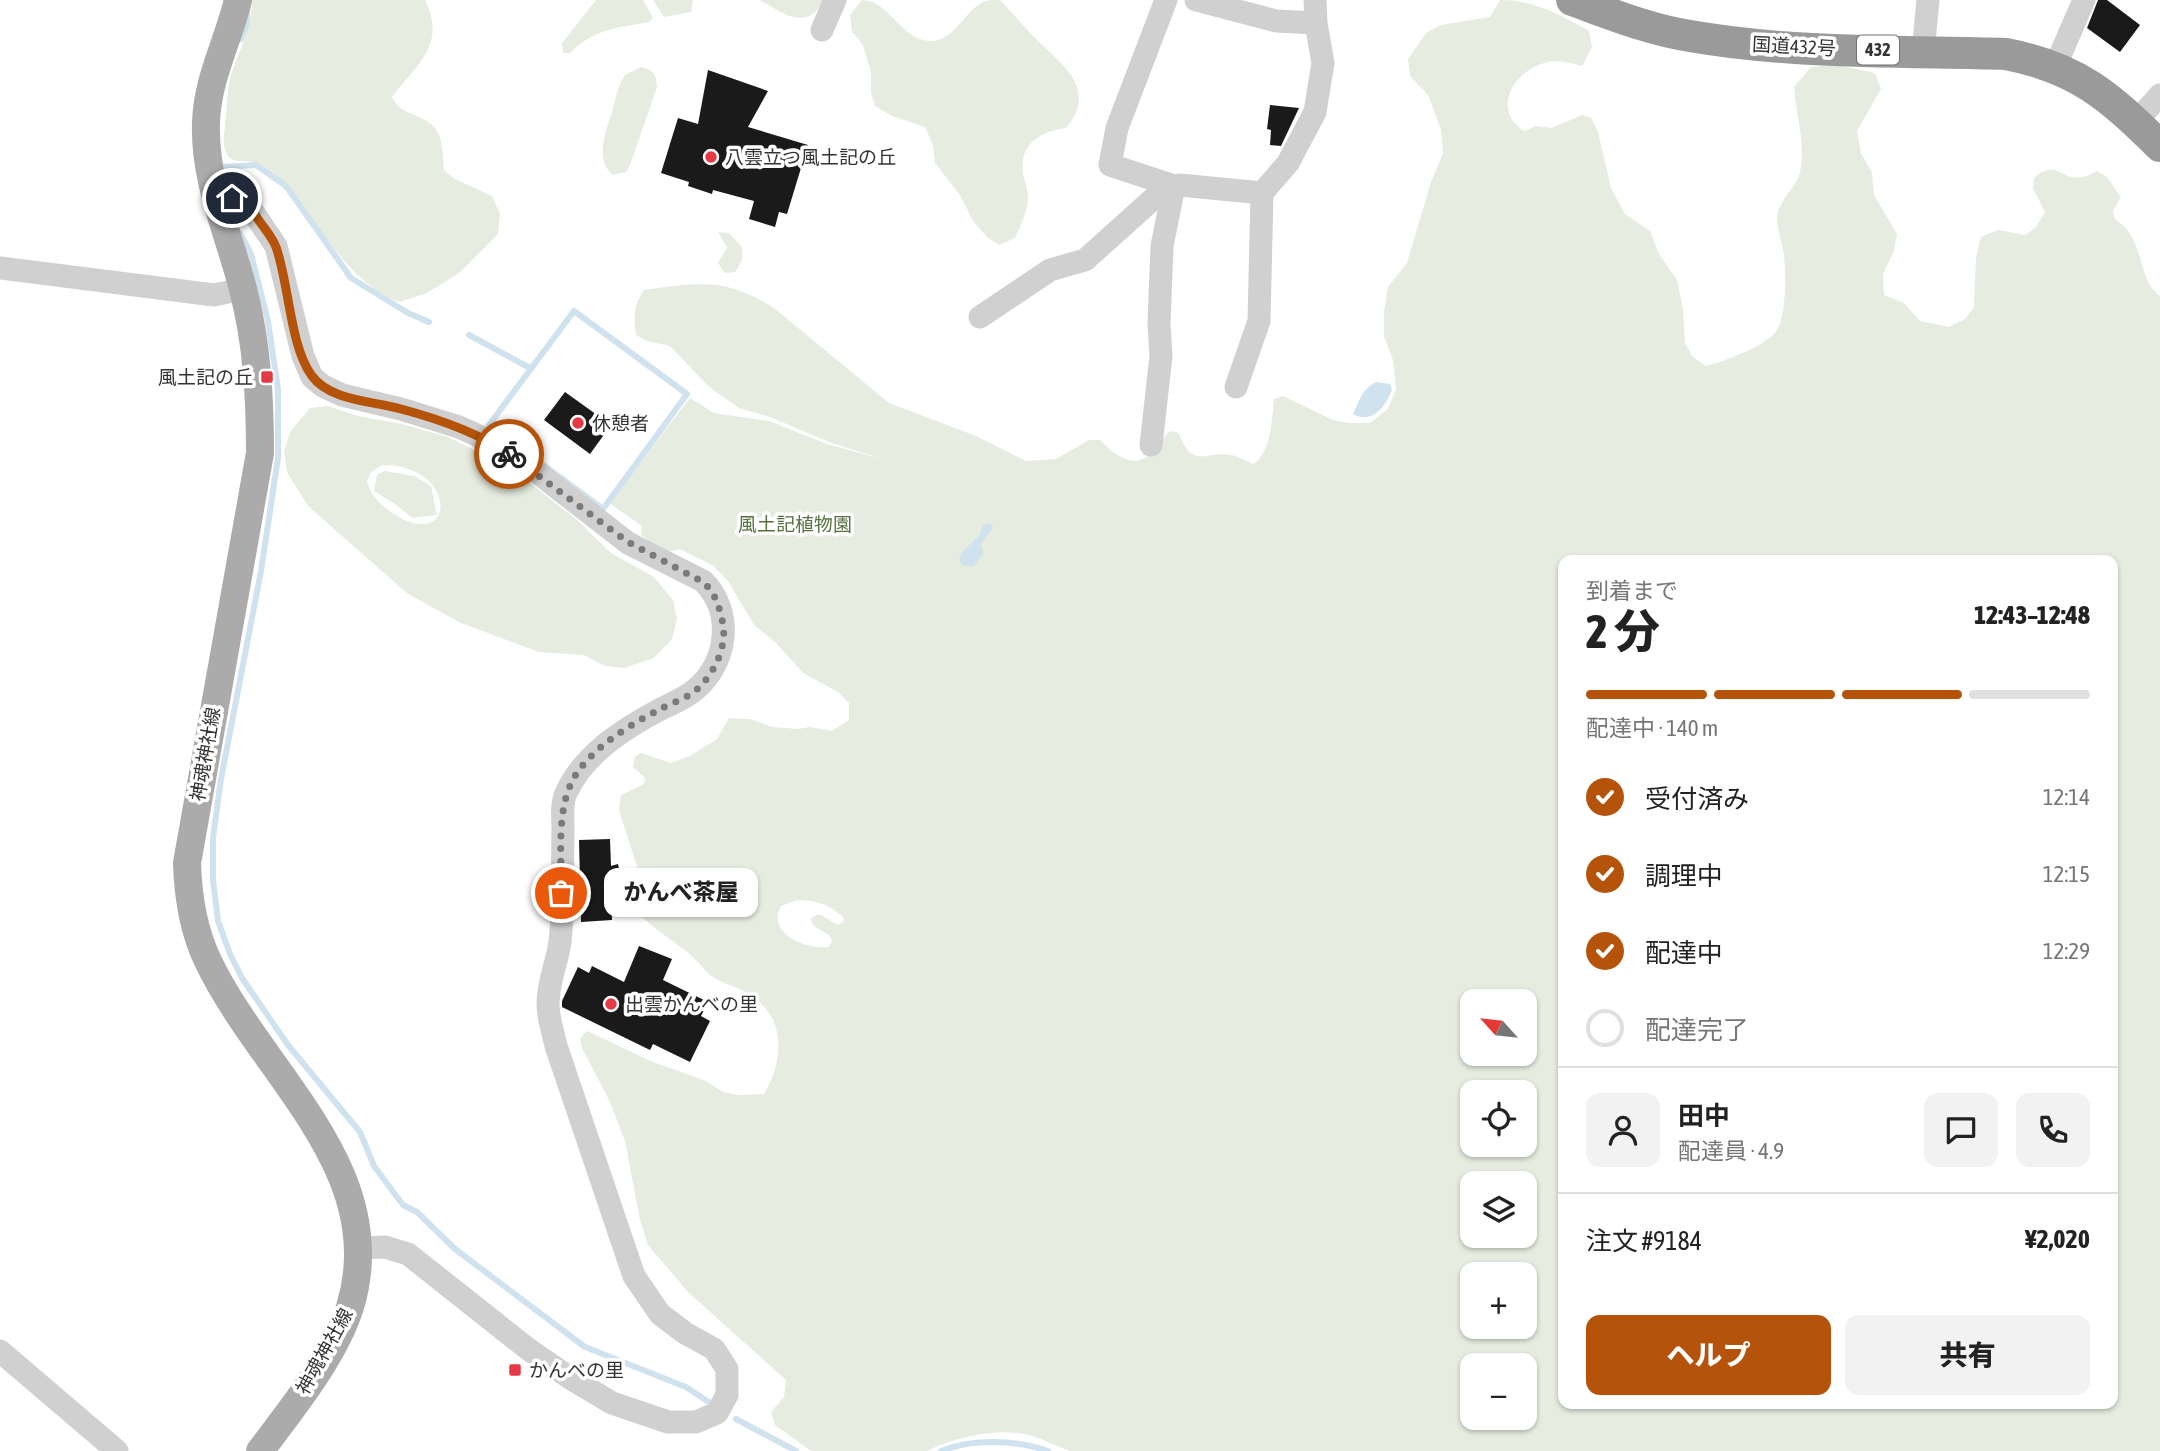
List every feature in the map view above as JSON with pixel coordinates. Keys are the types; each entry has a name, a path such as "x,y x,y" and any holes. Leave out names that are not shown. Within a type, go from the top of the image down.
{"highway":[{"name":"国道432号","path":"1587,2 1688,36 1760,46 2006,54 2055,67 2098,89 2160,146"}],"main road":[{"name":"神魂神社線","path":"238,0 212,74 207,99 206,148 217,202 243,289 254,339 260,387 260,453 187,863 188,890 194,923 207,961 250,1034 306,1109 327,1143 355,1215 359,1248 357,1277 349,1309 337,1336 315,1373 260,1451"}],"street":[{"path":"822,30 835,0"},
{"path":"1166,0 1117,128 1110,165 1174,186 1262,193"},
{"path":"1196,0 1276,21 1316,23"},
{"path":"1236,387 1259,321 1262,193 1288,163 1315,111 1323,63 1315,0"},
{"path":"1923,52 1927,0"},
{"path":"2055,67 2084,0"},
{"path":"2136,122 2160,95"},
{"path":"980,317 1050,270 1085,260 1164,189 1174,186"},
{"path":"1151,445 1161,356 1159,324 1162,246 1174,186"},
{"path":"217,202 236,198 247,203 276,246 297,334 312,377 342,395 459,427 492,442 538,473 628,542 703,582 713,591 719,604 724,634 722,648 712,671 695,691 634,724 594,753 577,774 564,797 560,943 549,981 548,1009 556,1046 634,1276 660,1314 685,1333 714,1349 727,1369 727,1395 717,1413 696,1422 668,1422 612,1403 528,1349 408,1254 385,1247 359,1248"},
{"path":"0,268 214,295 243,289"},
{"path":"0,1351 117,1451"}],"green space":[{"path":"252,0 425,0 433,30 431,42 419,64 392,97 403,110 432,124 437,131 442,144 444,170 453,178 492,196 500,214 498,234 459,273 427,293 399,302 379,292 347,264 293,195 268,170 257,163 234,160 227,155 224,140 229,88 247,31"},
{"path":"596,0 643,0 653,18 649,22 597,34 570,53 563,53 562,43"},
{"path":"653,0 693,0 691,12 664,17"},
{"path":"760,0 825,0 817,10 802,18 786,15"},
{"path":"862,0 880,6 911,35 931,41 939,40 953,31 983,2 1000,0 1074,80 1079,102 1066,128 1039,136 1024,155 1023,174 1028,202 1015,238 999,245 988,238 973,221 960,195 935,163 933,145 925,127 892,116 875,106 871,93 871,72 863,45 852,32 850,15"},
{"name":"風土記植物園","path":"1500,0 1524,2 1546,9 1589,31 1592,47 1582,66 1554,61 1523,74 1510,92 1509,113 1524,131 1536,126 1552,128 1582,115 1591,118 1598,132 1611,188 1625,214 1650,231 1659,254 1677,280 1683,309 1685,343 1693,357 1706,366 1759,345 1778,329 1783,309 1785,274 1777,224 1778,213 1800,172 1801,140 1794,87 1811,67 1837,65 1875,73 1881,89 1857,131 1861,154 1872,172 1874,195 1897,234 1894,251 1883,274 1884,295 1904,303 1920,321 1949,327 1965,319 1974,307 1976,257 1981,237 1998,230 2025,235 2036,227 2045,212 2033,188 2034,178 2043,172 2057,171 2076,178 2097,171 2107,177 2121,197 2113,211 2115,219 2132,237 2147,279 2160,296 2160,1451 1070,1451 1029,1435 1004,1432 950,1441 927,1451 811,1451 775,1425 771,1412 784,1397 786,1380 688,1292 648,1245 640,1220 625,1141 610,1102 582,1048 580,1038 587,1031 653,1062 706,1081 723,1092 739,1095 764,1094 775,1067 778,1040 776,1027 761,1004 740,989 714,978 691,955 640,915 640,876 619,810 621,795 644,784 645,778 633,767 635,756 641,753 671,763 690,756 717,739 729,718 750,719 772,727 810,727 832,731 849,720 849,703 838,692 803,673 776,643 754,625 728,581 712,565 680,549 669,551 655,545 641,535 642,526 609,503 690,398 714,413 769,421 827,444 882,459 739,408 709,387 670,346 647,341 636,335 636,306 644,290 711,285 740,291 756,298 774,308 889,403 976,436 1026,461 1056,459 1089,440 1100,440 1128,460 1141,460 1151,453 1170,431 1179,433 1189,452 1195,455 1231,455 1253,464 1264,452 1267,444 1274,399 1283,396 1333,420 1348,423 1370,423 1388,409 1396,389 1393,360 1384,336 1388,287 1407,263 1431,182 1443,153 1441,130 1428,95 1410,76 1408,59 1426,33 1441,25 1490,17","holes":["797,900 827,906 843,917 844,921 838,925 819,914 811,918 813,925 830,936 832,941 829,947 800,943 779,925 781,906"]},
{"path":"641,67 654,73 657,87 630,165 626,172 613,175 604,162 605,136 622,80 625,75"},
{"path":"718,232 729,233 742,247 742,261 735,272 725,273 718,263 727,248"},
{"path":"328,406 358,416 402,424 448,437 512,469 577,520 611,553 654,577 673,600 677,619 672,639 654,658 625,668 605,666 584,655 539,652 461,623 408,594 308,506 287,472 284,452 290,432 310,408","holes":["382,465 407,468 425,478 436,491 440,504 438,516 430,523 415,523 394,514 371,492 367,481 371,472"]},
{"path":"384,471 415,476 431,486 437,515 412,518 374,491 377,475"}],"water":[{"path":"1376,382 1390,384 1392,390 1382,408 1366,417 1353,414 1364,392"},
{"path":"990,523 993,527 981,544 983,553 974,566 963,566 959,560 962,552 979,536 983,525"}],"building":[{"path":"2098,0 2107,0 2140,25 2120,52 2087,28"},
{"name":"八雲立つ風土記の丘","path":"708,70 768,91 748,127 808,145 787,214 779,212 775,227 749,219 754,201 713,190 712,194 688,186 689,182 661,173 678,118 698,124"},
{"path":"1270,105 1299,108 1281,146 1270,145 1271,130 1267,129"},
{"name":"休憩者","path":"565,392 611,425 590,454 544,420"},
{"path":"610,839 611,866 618,864 622,884 611,887 612,920 581,922 579,840"},
{"path":"639,946 672,959 663,980 708,1002 701,1016 710,1021 690,1062 653,1044 650,1050 562,1007 562,1001 578,967 589,973 592,966 624,982"}],"waterway":[{"path":"241,39 247,24 247,12"},
{"path":"221,167 256,165 286,186 351,278 408,313 429,322"},
{"path":"240,233 251,254 268,321 278,389 278,458 261,571 221,779 213,838 213,880 218,921 230,954 242,978 288,1045 360,1132 374,1166 403,1205 417,1212 455,1249 585,1347 686,1387 710,1403"},
{"path":"574,311 687,394 603,509 489,425 574,311"},
{"path":"469,335 530,368"},
{"path":"736,1419 796,1451"},
{"path":"941,1451 980,1442 1009,1443 1048,1451"}],"way so far":[{"path":"509,454 628,542 703,582 713,591 719,604 724,634 722,648 712,671 695,691 634,724 594,753 577,774 564,797 561,893"}],"place":[{"name":"八雲立つ風土記の丘","path":"711,157"},
{"name":"風土記の丘","path":"267,377"},
{"name":"休憩者","path":"578,423"},
{"name":"かんべ茶屋","path":"561,893"},
{"name":"出雲かんべの里","path":"611,1004"},
{"name":"かんべの里","path":"515,1370"}],"route":[{"path":"232,198 247,203 276,246 303,356 312,377 331,391 342,395 459,427 492,442 509,454"}]}
